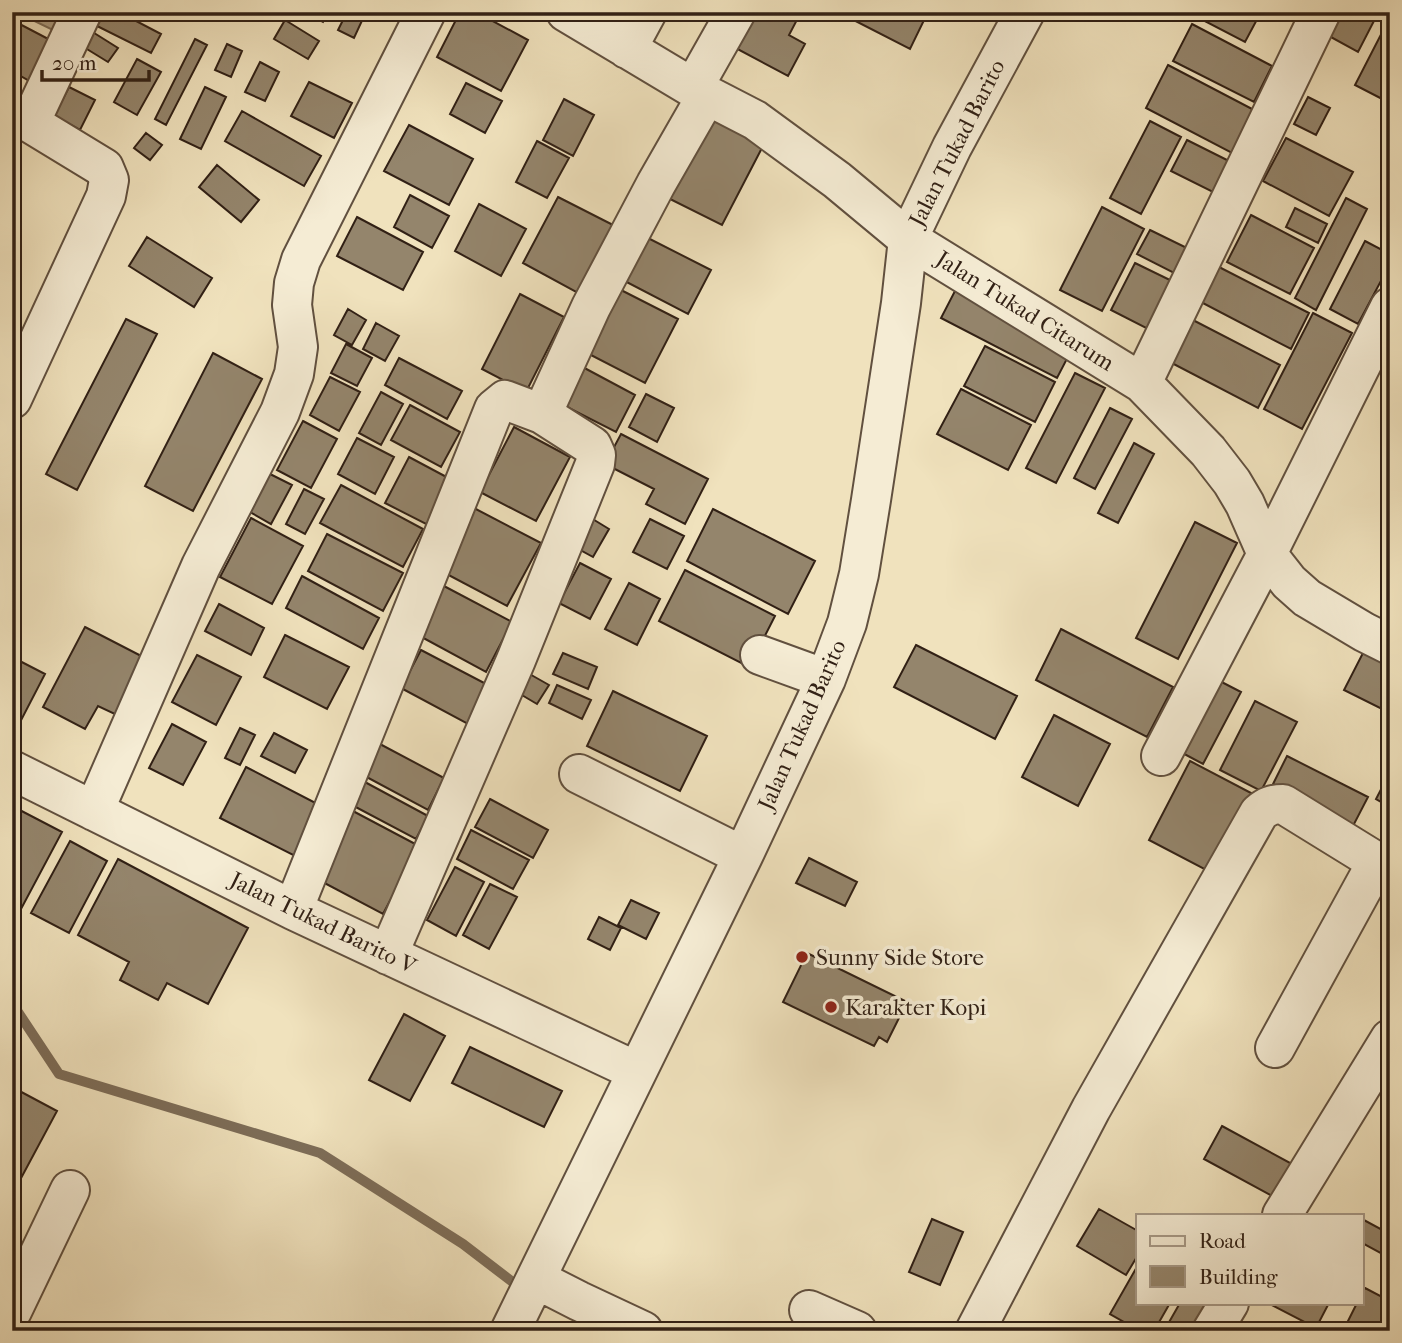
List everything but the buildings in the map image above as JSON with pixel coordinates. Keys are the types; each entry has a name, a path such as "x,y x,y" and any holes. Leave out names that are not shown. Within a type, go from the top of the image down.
{"street":[{"path":"12,399 106,196 109,180 104,168 21,117 82,12"},
{"path":"94,811 201,566 280,412 294,374 298,347 292,305 301,260 426,12"},
{"name":"Jalan Tukad Citarum","path":"566,12 700,92 755,120 837,180 908,239 1142,383 1208,451 1231,482 1245,504 1267,555 1289,582 1307,598 1390,645"},
{"path":"626,49 647,12"},
{"path":"542,414 598,294 656,184 736,12"},
{"name":"Jalan Tukad Barito","path":"524,1303 743,856 826,679 847,623 859,574 901,303 908,239 952,147 1025,12"},
{"path":"1142,383 1321,12"},
{"path":"1161,756 1267,555 1390,307"},
{"path":"293,911 494,409 505,400 542,414 592,446 596,454 595,464 516,660 388,955"},
{"path":"760,655 826,679"},
{"name":"Jalan Tukad Barito V","path":"12,770 293,911 636,1071"},
{"path":"579,774 743,856"},
{"path":"975,1331 1091,1109 1259,813 1274,804 1283,804 1377,862 1275,1048"},
{"path":"1283,1214 1390,1039"},
{"path":"12,1311 70,1190"},
{"path":"524,1303 579,1301 643,1331"},
{"path":"1212,1331 1228,1304"},
{"path":"809,1310 857,1331"}],"shaded area":[{"path":"16,12 69,12 59,33"}],"waterway":[{"path":"12,1003 59,1074 320,1153 463,1244 523,1290"}],"place":[{"name":"Sunny Side Store","path":"802,957"},
{"name":"Karakter Kopi","path":"831,1007"}]}
